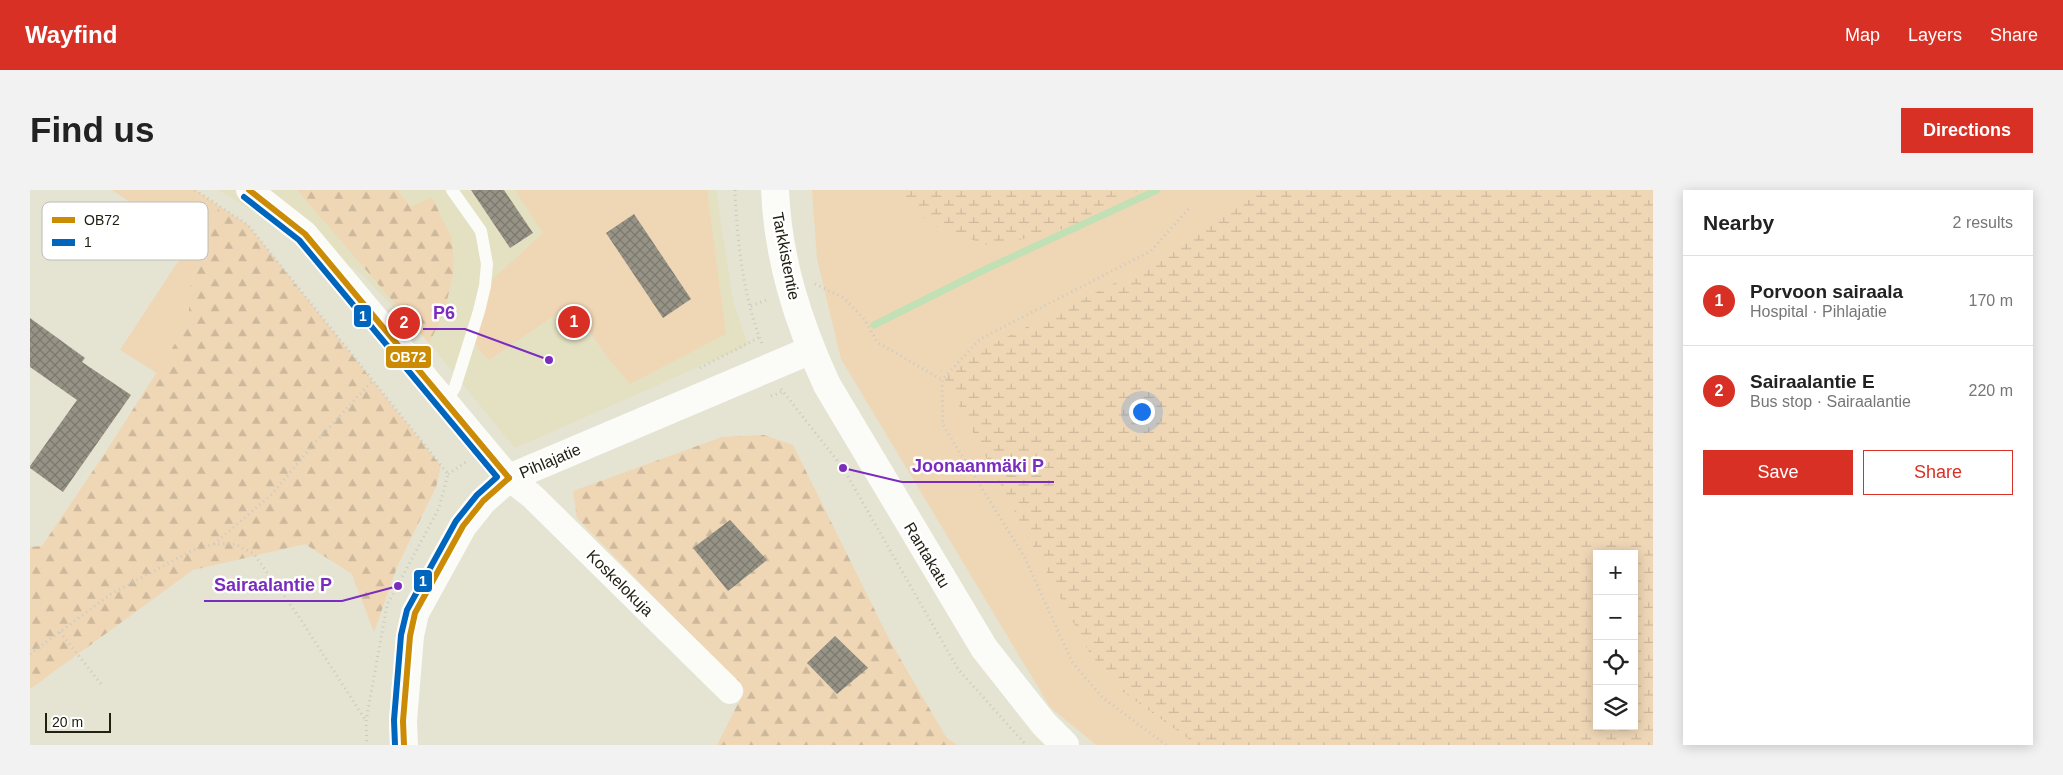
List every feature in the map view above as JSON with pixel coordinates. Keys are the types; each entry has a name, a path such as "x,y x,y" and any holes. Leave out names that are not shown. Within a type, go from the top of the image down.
{"street":[{"name":"Koskelokuja","path":"249,190 305,234 509,478 532,496 730,691"},
{"name":"Tarkkistentie","path":"776,190 778,227 790,292 811,350"},
{"name":"Pihlajatie","path":"404,745 403,721 410,636 415,613 463,526 483,500 509,478 811,350"},
{"name":"Rantakatu","path":"811,350 827,385 984,648 1044,724 1065,745"}],"lane":[{"path":"445,403 455,386 479,311 485,286 486,264 481,231 452,190"}],"path":[{"path":"195,190 248,225 448,474 439,508 387,605 366,721 367,745"},
{"path":"1166,745 1103,698 1072,662 1025,558 942,425 942,380 980,339 1151,252 1191,206"},
{"path":"815,284 844,298 865,320 877,342 942,380"},
{"path":"214,544 272,494 313,445 373,380"},
{"path":"30,654 111,594 193,550 214,544 235,544 254,554 299,617 366,721"},
{"path":"60,632 101,684"}],"shaded area":[{"path":"218,190 716,190 733,301 748,345 515,448 429,343 359,272"}],"green space":[{"path":"112,190 195,190 219,206 208,237 208,202 130,202"},
{"path":"297,190 397,190 411,207 432,197 452,239 454,269 444,314 429,343"},
{"path":"515,190 707,190 726,334 630,384 609,359 570,305 489,360 480,351 471,336 485,286 543,233"},
{"path":"812,190 1653,190 1653,745 1096,745 1050,707 841,359 817,259"},
{"path":"891,190 1140,190 1070,227 992,247 932,225"},
{"path":"1260,190 1653,190 1653,745 1197,745 1122,691 1090,654 940,370 1165,258"},
{"path":"219,206 248,225 441,466 436,487 397,567 374,632 352,574 305,544 193,570 30,689 30,547 42,546 103,456 189,322 189,290 200,260 208,260 208,237"},
{"path":"179,260 200,260 189,290 189,322 157,373 120,350"},
{"path":"764,435 793,445 891,643 946,737 957,745 717,745 745,690 577,518 573,491 722,437"}],"building":[{"path":"471,190 504,190 533,233 510,248"},
{"path":"634,214 691,299 663,318 606,233"},
{"path":"30,318 85,358 82,362 131,395 63,492 30,468 30,466 77,400 30,367"},
{"path":"730,520 767,560 728,591 693,548"},
{"path":"835,636 868,668 837,694 807,663"}],"waterway":[{"path":"874,325 984,270 1157,190"}],"transit line":[{"name":"OB72","path":"249,190 305,234 509,478"},
{"name":"1","path":"244,197 299,240 497,477 477,495 456,521 407,610 401,635 394,720 395,745"},
{"name":"OB72","path":"404,745 403,721 410,636 415,613 463,526 483,501 509,478"}],"place":[{"name":"Porvoon sairaala","path":"574,322"},
{"name":"Sairaalantie E","path":"404,323"},
{"name":"P6","path":"549,360"},
{"name":"Joonaanmäki P","path":"843,468"},
{"name":"Sairaalantie P","path":"398,586"}]}
